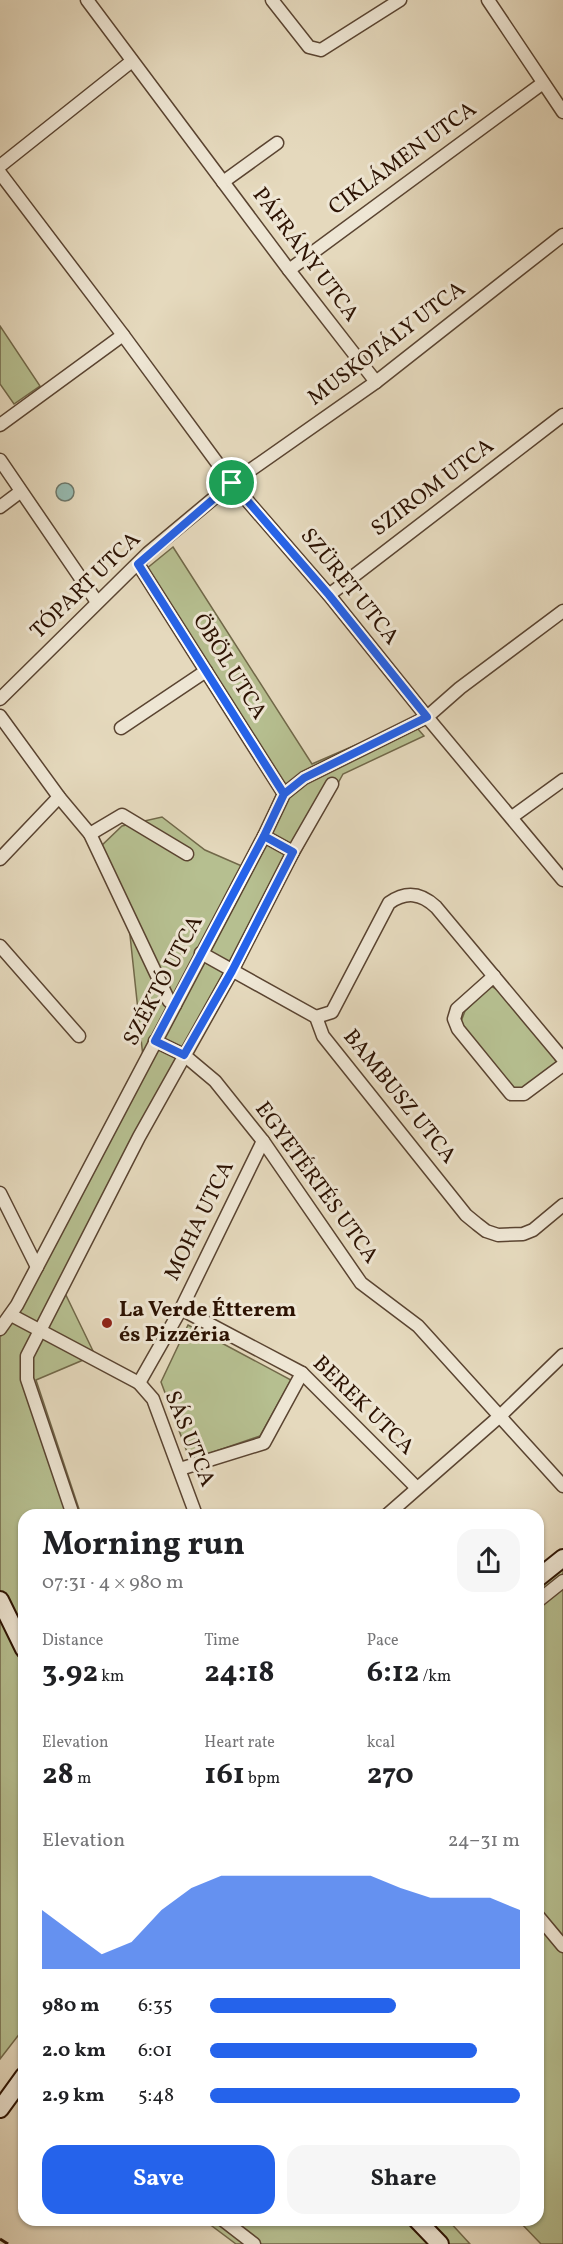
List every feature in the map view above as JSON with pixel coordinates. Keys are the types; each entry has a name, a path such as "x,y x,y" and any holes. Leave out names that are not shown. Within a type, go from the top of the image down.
{"main road":[{"path":"544,1573 563,1558"},
{"path":"0,1600 18,1637"},
{"path":"0,2109 18,2084"},
{"path":"423,2226 440,2244"}],"street":[{"name":"PÁFRÁNY UTCA","path":"87,0 289,270 376,382"},
{"path":"272,0 309,47 321,50 400,0"},
{"path":"488,0 563,112"},
{"path":"0,166 132,61"},
{"name":"CIKLÁMEN UTCA","path":"289,270 543,83"},
{"name":"PÁFRÁNY UTCA","path":"223,182 277,143"},
{"name":"SZÜRET UTCA","path":"0,173 232,483 329,595 563,880"},
{"name":"MUSKOTÁLY UTCA","path":"232,483 376,382 563,235"},
{"path":"0,425 123,335"},
{"name":"SZIROM UTCA","path":"329,595 563,416"},
{"path":"0,460 97,602"},
{"name":"TÓPART UTCA","path":"0,699 97,602 232,483"},
{"path":"0,507 20,492"},
{"name":"ÖBÖL UTCA","path":"138,564 284,794"},
{"name":"SZÉKTÓ UTCA","path":"0,1329 11,1315 37,1268 284,794 304,778 427,717 460,688 563,610"},
{"path":"121,728 206,671"},
{"path":"0,716 59,797 90,834 169,1001 175,1005"},
{"path":"512,817 563,780"},
{"path":"71,1509 26,1373 27,1356 115,1182 332,784"},
{"path":"0,859 59,797"},
{"path":"90,834 122,815 187,854"},
{"path":"264,836 293,852"},
{"path":"316,1017 332,1012 389,903 402,896 418,896 431,903 563,1059"},
{"path":"0,946 79,1036"},
{"name":"BAMBUSZ UTCA","path":"201,953 316,1017 323,1036 466,1215 486,1231 498,1235 523,1234 533,1230 563,1205"},
{"path":"494,976 457,1009 454,1019 456,1027 512,1094 524,1094 563,1065"},
{"name":"EGYETÉRTÉS UTCA","path":"155,1041 184,1055 215,1081 263,1141 361,1283 418,1326 563,1486"},
{"name":"MOHA UTCA","path":"139,1383 181,1309 263,1141"},
{"path":"0,1193 37,1268"},
{"name":"BEREK UTCA","path":"181,1309 302,1373 417,1488"},
{"name":"SÁS UTCA","path":"11,1315 139,1383 153,1399 194,1509"},
{"path":"394,1509 500,1416 563,1355"},
{"path":"180,1469 264,1443 302,1373"},
{"path":"544,1596 563,1581"},
{"path":"544,1923 563,1946"},
{"path":"231,2226 254,2244"}],"green space":[{"path":"0,326 40,386 14,404 0,384"},
{"path":"173,547 312,764 411,721 424,736 343,774 63,1289 95,1355 36,1380 79,1509 18,1509 18,2036 0,2059 0,1323 7,1316 143,1057 129,926 97,850 122,826 162,817 205,850 244,867 277,793 140,574"},
{"path":"491,986 498,990 552,1053 557,1064 525,1090 513,1089 460,1024 465,1011"},
{"path":"188,1325 291,1380 260,1436 190,1460 161,1382"},
{"path":"563,1567 563,2244 541,2244 524,2226 544,2226 544,1583"},
{"path":"212,2226 454,2226 470,2244 236,2244"}],"water":[{"path":"65,483 71,486 74,492 71,498 65,501 59,498 56,492 59,486"}],"railway":[{"path":"0,2239 8,2244"}],"place":[{"name":"La Verde Étterem és Pizzéria","path":"107,1323"}],"route":[{"path":"232,483 148,553 138,564 284,794 264,836 293,852 232,971 184,1055 155,1041 284,794 304,778 427,717 291,549 232,483"}]}
